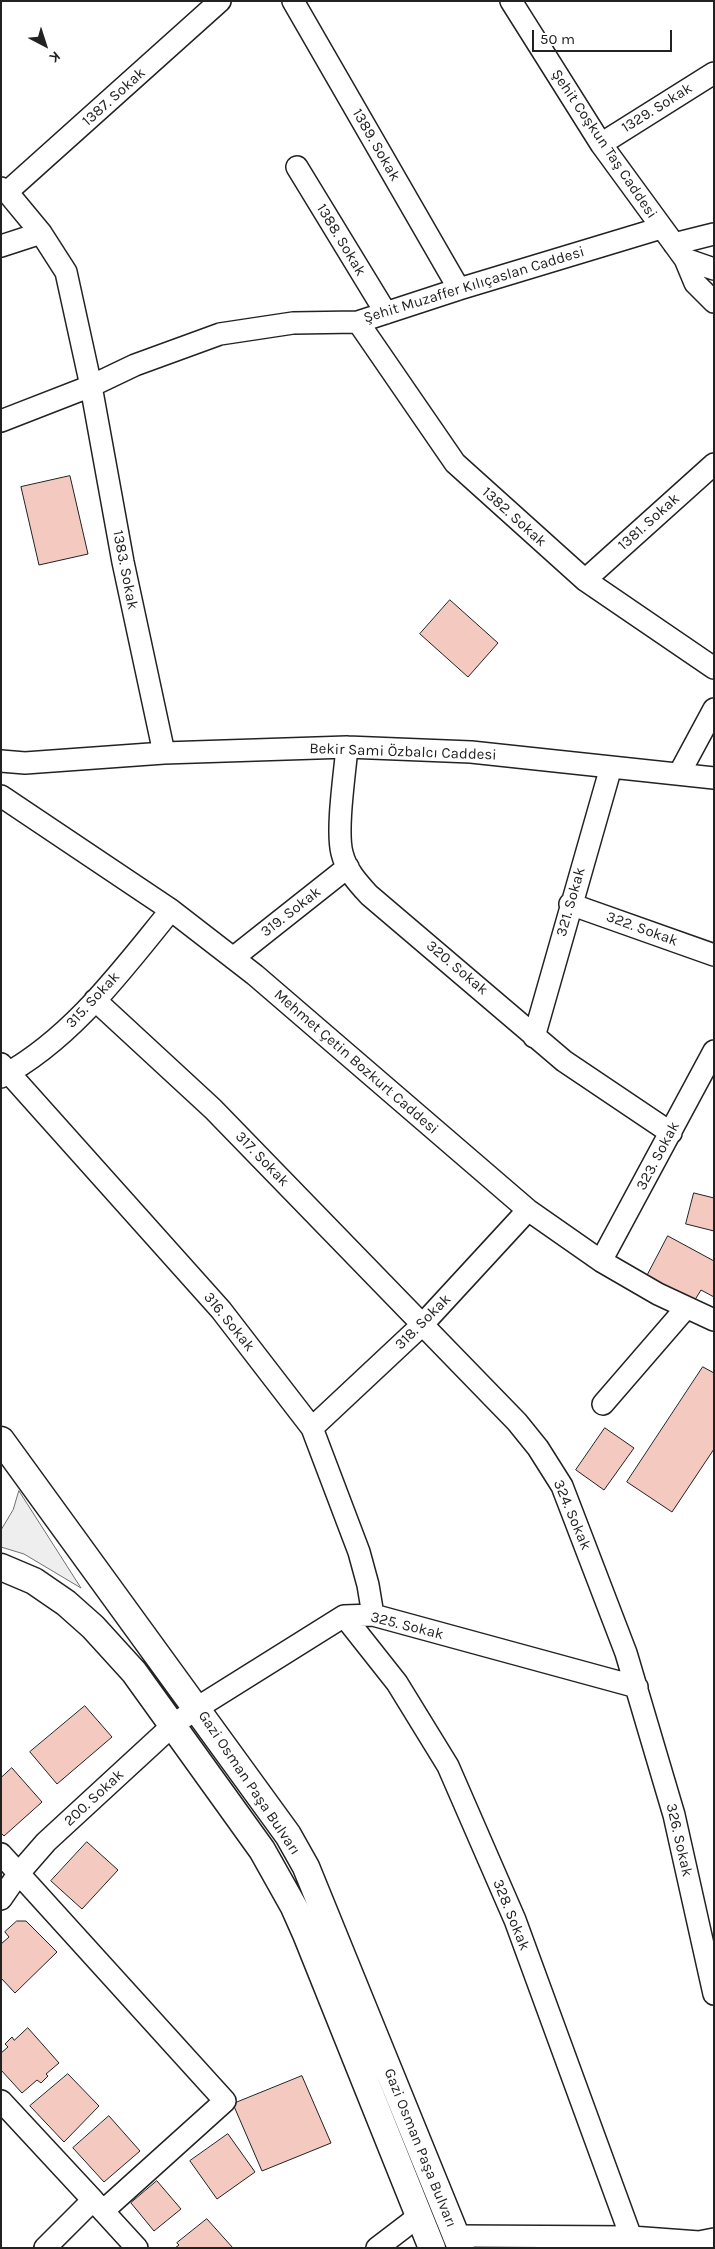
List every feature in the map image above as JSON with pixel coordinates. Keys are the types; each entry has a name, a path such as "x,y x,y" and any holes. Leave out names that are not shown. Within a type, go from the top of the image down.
{"main road":[{"name":"Gazi Osman Paşa Bulvarı","path":"1,1440 283,1828 306,1867 458,2242"},
{"name":"Gazi Osman Paşa Bulvarı","path":"1,1566 34,1581 66,1603 93,1627 134,1672 262,1850 294,1908 432,2248"}],"street":[{"name":"1387. Sokak","path":"4,190 220,1"},
{"name":"1389. Sokak","path":"293,1 459,289"},
{"name":"Şehit Coşkun Taş Caddesi","path":"515,3 601,144 673,244 695,283 714,302"},
{"name":"1329. Sokak","path":"601,144 714,73"},
{"name":"1388. Sokak","path":"296,167 386,313"},
{"name":"1383. Sokak","path":"4,190 41,233 66,272 91,386 123,562 164,753"},
{"path":"1,246 41,233"},
{"name":"Şehit Muzaffer Kılıçaslan Caddesi","path":"1,421 91,386 135,365 220,334 293,323 358,322 459,289 714,234"},
{"path":"673,244 714,269"},
{"name":"1382. Sokak","path":"358,322 455,463 585,580 714,668"},
{"name":"1381. Sokak","path":"585,580 714,464"},
{"path":"679,774 714,709"},
{"name":"Bekir Sami Özbalcı Caddesi","path":"1,761 25,763 164,753 348,747 471,752 714,778"},
{"name":"320. Sokak","path":"348,747 341,830 342,852 353,877 369,895 491,997 534,1037 564,1061 671,1133"},
{"name":"321. Sokak","path":"534,1037 570,904 611,767"},
{"name":"Mehmet Çetin Bozkurt Caddesi","path":"1,796 171,910 233,958 528,1210 601,1262 686,1308 714,1320"},
{"name":"319. Sokak","path":"233,958 348,867"},
{"name":"322. Sokak","path":"570,904 714,955"},
{"name":"315. Sokak","path":"4,1071 72,1024 95,1000 171,910"},
{"name":"317. Sokak","path":"95,1000 213,1109 422,1325"},
{"name":"323. Sokak","path":"601,1262 714,1050"},
{"name":"316. Sokak","path":"4,1071 221,1310 312,1428 359,1552 368,1585 373,1615"},
{"name":"318. Sokak","path":"312,1428 422,1325 528,1210"},
{"path":"603,1404 686,1308"},
{"name":"324. Sokak","path":"422,1325 517,1422 538,1448 562,1486 626,1653 637,1688"},
{"name":"325. Sokak","path":"344,1616 373,1615 637,1688"},
{"path":"197,1708 344,1616"},
{"name":"328. Sokak","path":"344,1616 397,1683 448,1766 515,1920 631,2236"},
{"name":"326. Sokak","path":"637,1688 674,1815 714,1994"},
{"name":"200. Sokak","path":"1,1899 19,1873 46,1842 172,1726 197,1708"},
{"path":"1,1854 225,2101 45,2248"},
{"path":"1,2101 137,2248"},
{"path":"377,2248 419,2216"},
{"path":"458,2242 631,2236 699,2242 714,2239"}],"shaded area":[{"path":"19,1491 81,1588 24,1554 1,1547 1,1530 13,1510"}],"building":[{"path":"70,476 88,554 39,565 21,487"},
{"path":"450,600 498,643 468,677 420,634"},
{"path":"694,1193 714,1198 714,1231 686,1224"},
{"path":"668,1236 714,1261 714,1297 701,1290 693,1303 646,1278"},
{"path":"703,1367 714,1373 714,1449 672,1512 627,1482"},
{"path":"605,1428 634,1448 604,1490 576,1470"},
{"path":"85,1706 112,1737 57,1784 30,1752"},
{"path":"12,1768 42,1802 4,1836 1,1833 1,1778"},
{"path":"87,1842 118,1870 82,1909 51,1881"},
{"path":"17,1921 26,1921 57,1952 15,1993 1,1978 1,1944 9,1937 5,1932"},
{"path":"28,2028 59,2063 46,2074 48,2076 41,2083 37,2080 22,2093 1,2070 1,2053 8,2047 5,2044 12,2037 14,2040"},
{"path":"68,2074 99,2106 64,2142 30,2106"},
{"path":"302,2076 331,2143 262,2171 233,2104"},
{"path":"109,2116 140,2151 104,2182 73,2148"},
{"path":"228,2134 255,2172 217,2199 190,2161"},
{"path":"157,2181 181,2209 154,2231 131,2203"},
{"path":"207,2219 233,2248 175,2248 179,2245 177,2243"}]}
